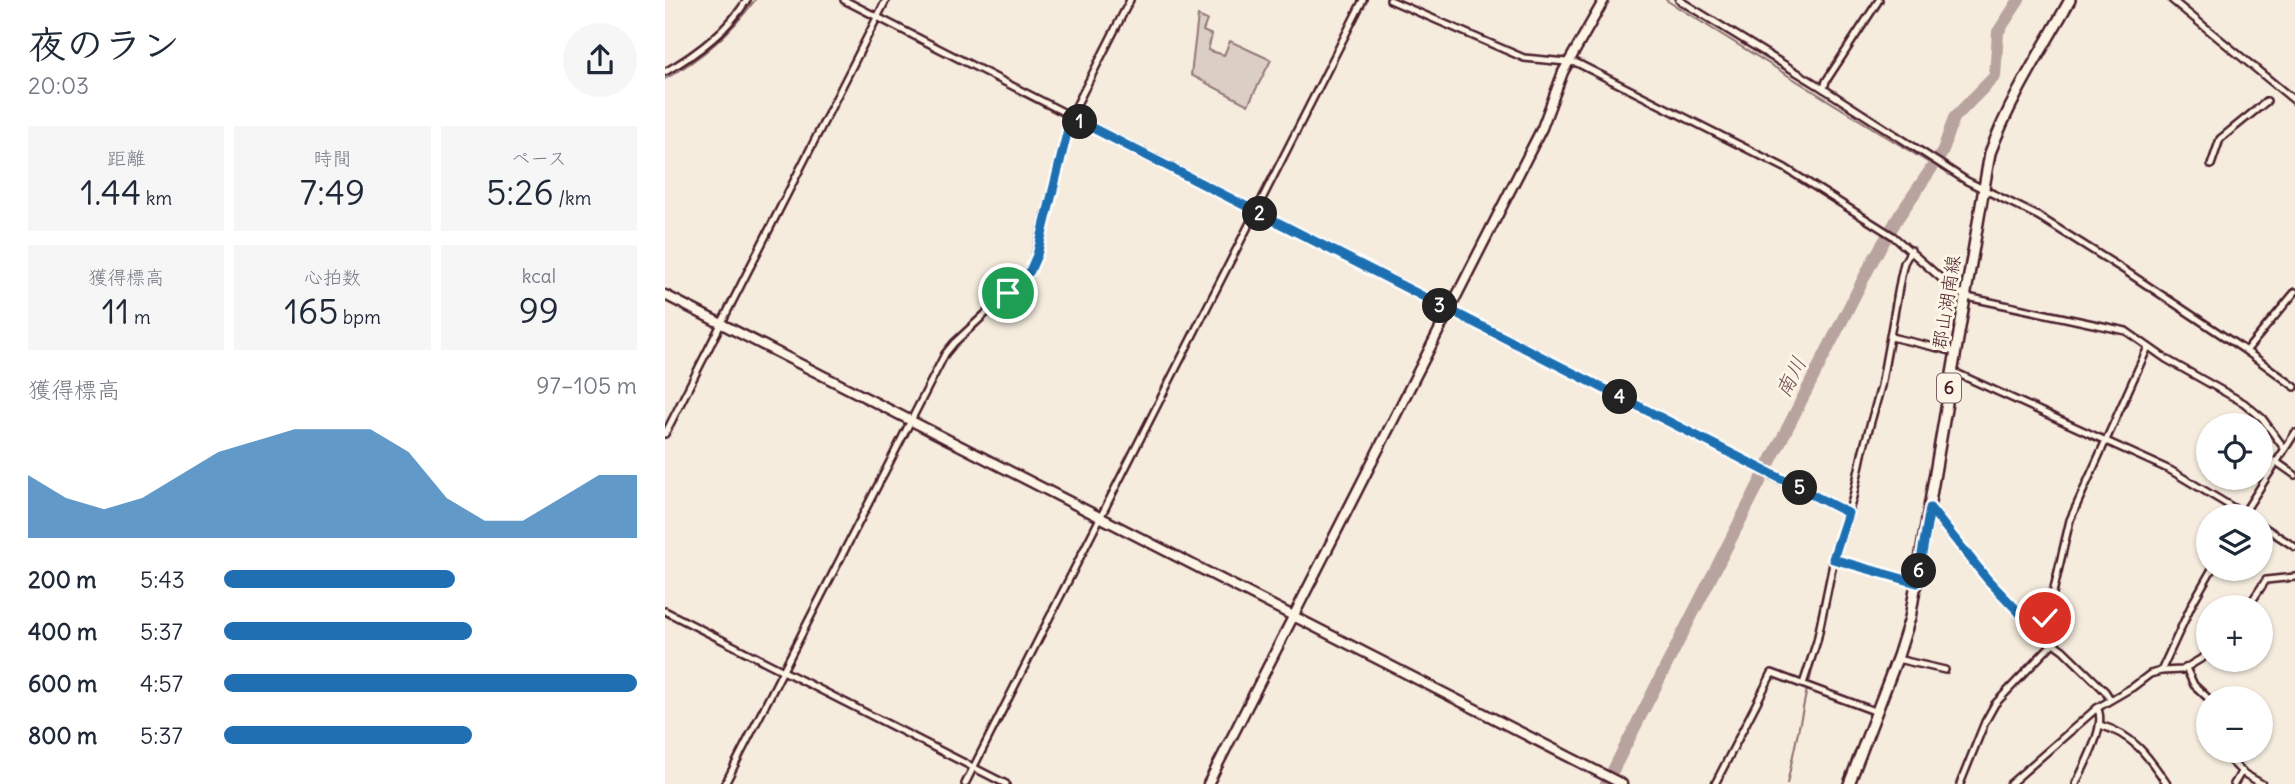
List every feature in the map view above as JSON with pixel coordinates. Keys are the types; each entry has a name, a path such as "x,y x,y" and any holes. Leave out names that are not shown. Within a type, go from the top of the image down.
{"main road":[{"name":"郡山湖南線","path":"1849,784 1910,618 1990,153 1999,130 2070,0"}],"street":[{"path":"665,72 692,56 721,33 747,0"},
{"path":"843,0 1848,513"},
{"path":"665,434 885,0"},
{"path":"725,784 949,348 1030,271 1037,255 1071,117 1130,0"},
{"path":"965,784 1363,0"},
{"path":"1390,0 1513,55 1577,62 1784,168 1893,236 1952,288 1970,298 2126,331 2243,403 2262,418 2284,448"},
{"path":"1208,784 1542,128 1559,81 1604,0"},
{"path":"1679,0 1967,181 2038,216 2246,351 2295,387"},
{"path":"1824,89 1826,81 1879,0"},
{"path":"2172,0 2295,101"},
{"path":"2211,165 2220,139 2267,102"},
{"path":"1803,684 1817,640 1833,559 1848,513 1881,386 1904,262 1911,250"},
{"path":"2246,351 2295,292"},
{"path":"665,295 1619,782"},
{"path":"1891,337 1955,352"},
{"path":"2037,631 2049,610 2070,520 2148,347"},
{"path":"1952,371 2107,440 2193,482 2226,504"},
{"path":"2251,504 2275,461 2295,433"},
{"path":"2275,461 2295,475"},
{"path":"1930,508 1988,580 2037,631 2054,642 2110,699"},
{"path":"2273,533 2295,547"},
{"path":"1833,559 1917,583"},
{"path":"2256,595 2266,580 2295,577"},
{"path":"2161,671 2205,581"},
{"path":"665,611 1006,784"},
{"path":"1960,784 1995,704 2054,642"},
{"path":"1897,659 1945,670"},
{"path":"2010,784 2110,699 2150,674 2186,668 2196,662"},
{"path":"2186,668 2196,687"},
{"path":"1715,784 1772,673 1877,712"},
{"path":"2076,784 2100,725 2101,712 2097,708"},
{"path":"2100,725 2112,728 2136,742 2167,784"},
{"path":"2234,763 2262,784"},
{"path":"2234,784 2242,771"}],"shaded area":[{"path":"1198,16 1207,20 1203,31 1212,35 1208,50 1224,55 1230,41 1271,60 1248,105 1191,75"}],"waterway":[{"path":"665,79 715,44 755,0"},
{"path":"1666,0 1934,166"},
{"name":"南川","path":"1606,784 1872,262 1899,216 1942,153 1954,118 1995,76 1998,32 2019,0"},
{"path":"1763,476 1842,515"},
{"path":"1838,558 1848,523"},
{"path":"1821,633 1836,563"},
{"path":"1809,684 1818,645"},
{"path":"1787,784 1807,689"}],"route":[{"path":"1008,293 1030,271 1037,255 1071,117 1848,513 1833,559 1917,583 1930,508 1988,580 2037,631 2045,618"}]}
